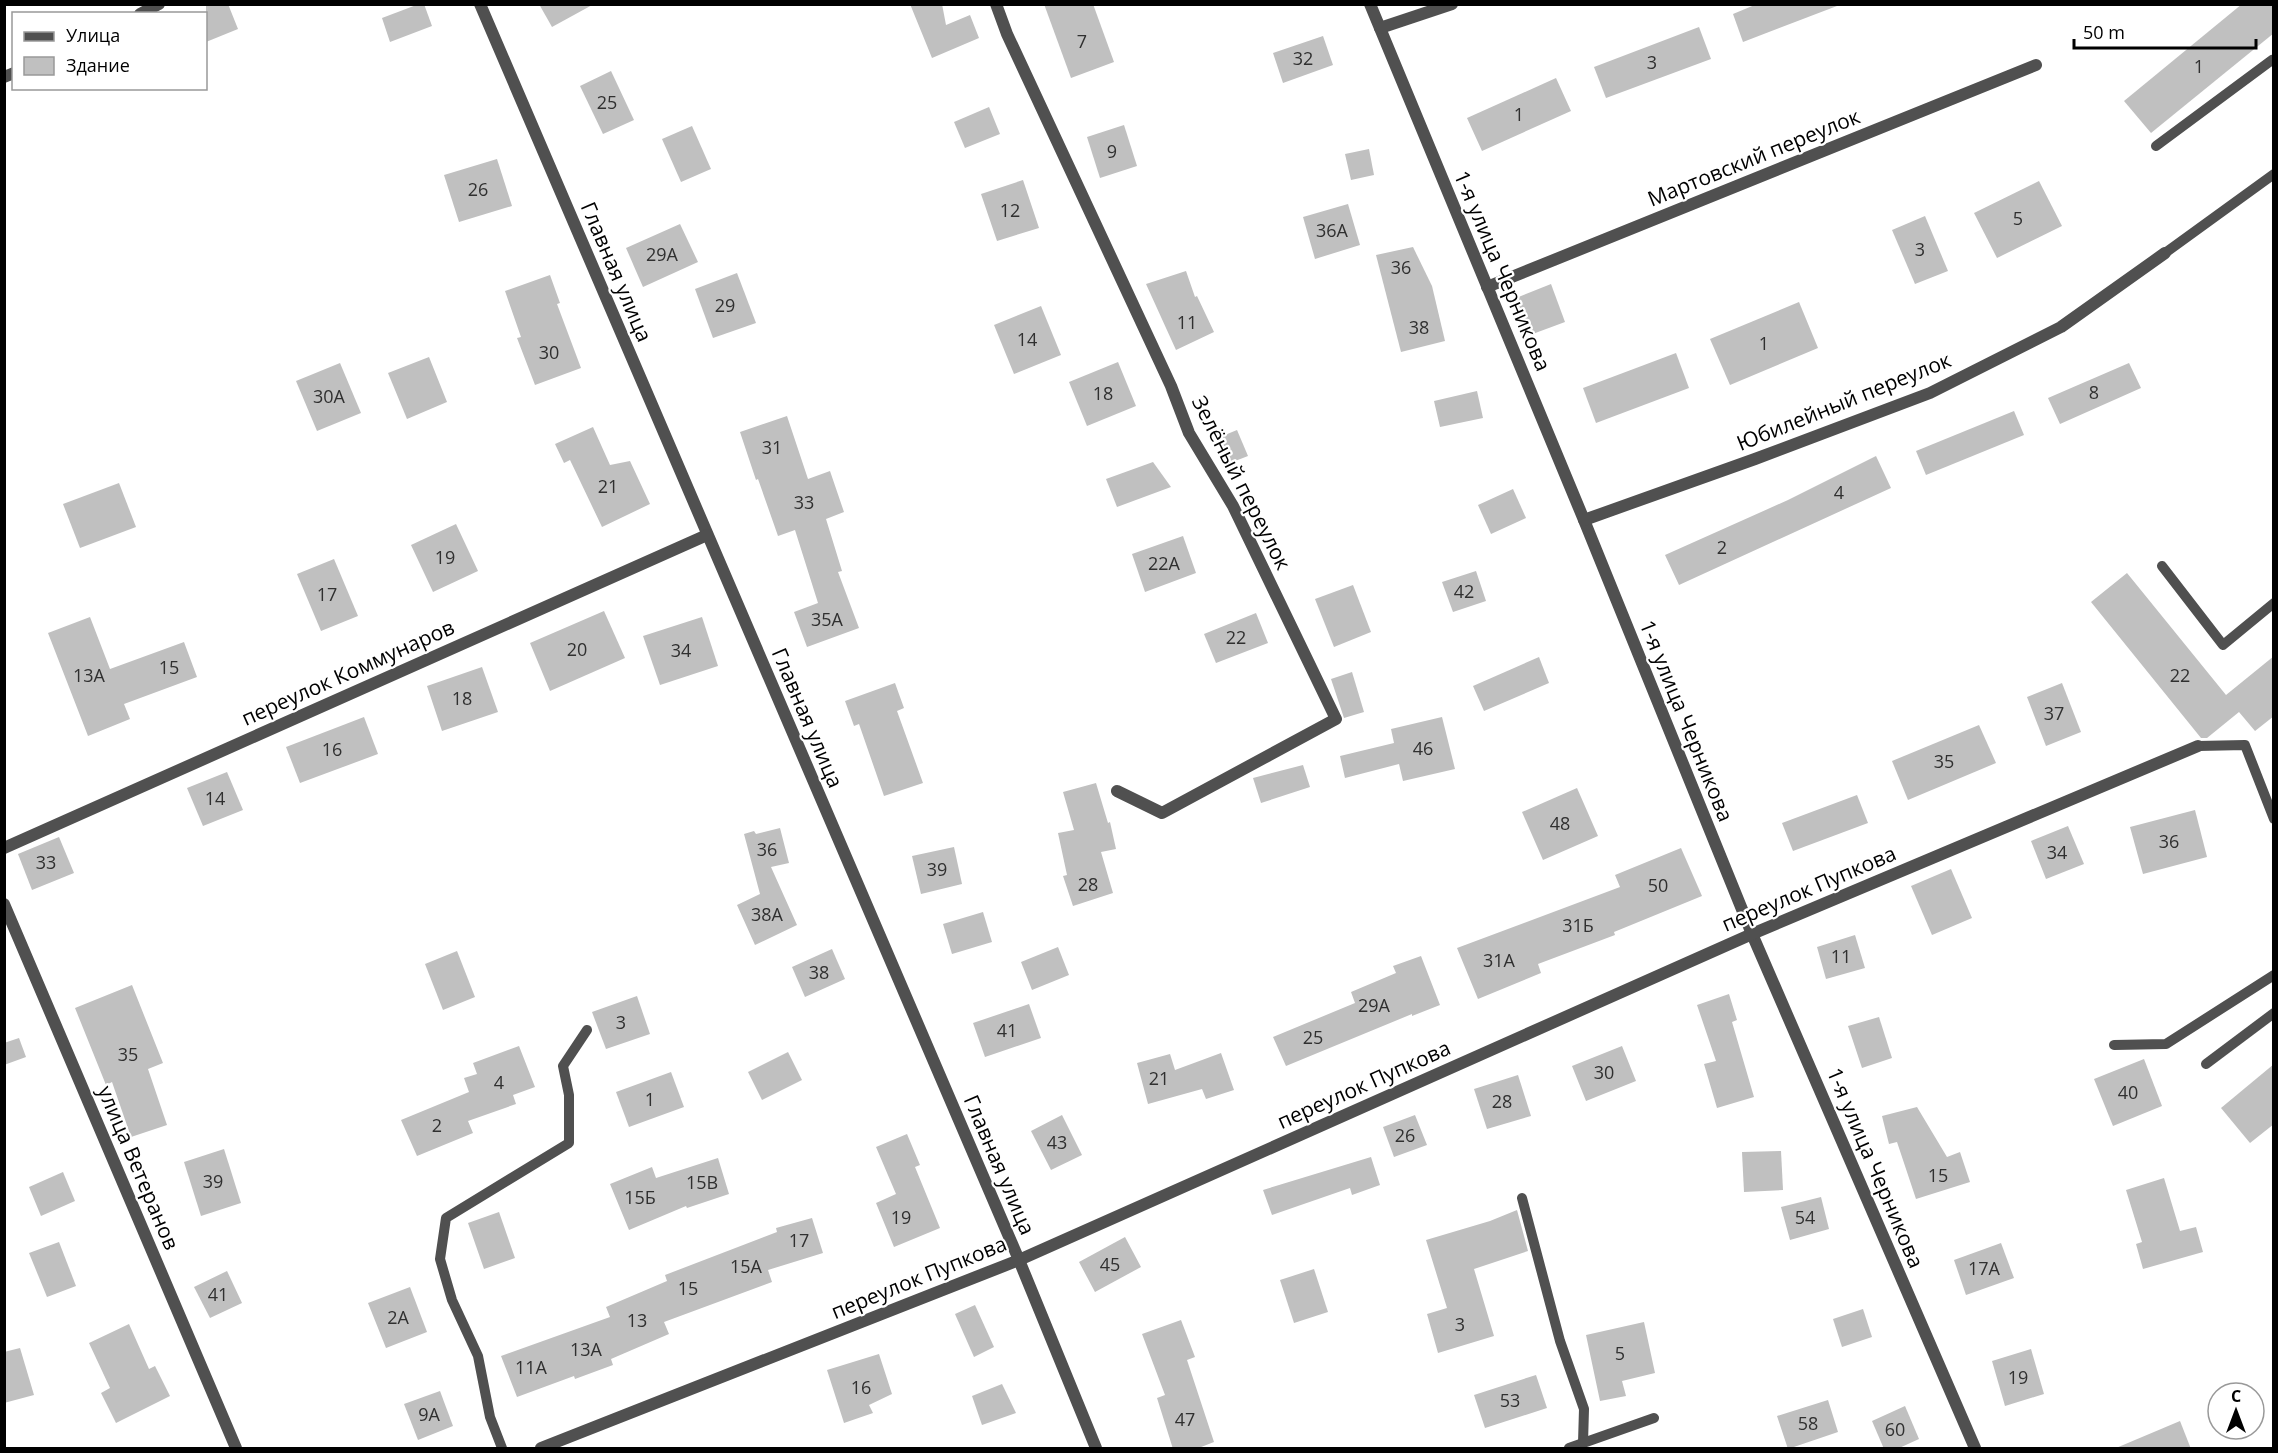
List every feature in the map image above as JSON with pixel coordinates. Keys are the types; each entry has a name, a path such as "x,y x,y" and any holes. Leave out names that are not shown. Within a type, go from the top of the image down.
{"street":[{"path":"144,12 159,4"},
{"name":"Главная улица","path":"480,4 1019,1260 1096,1449"},
{"name":"Зелёный переулок","path":"996,4 1007,34 1172,386 1189,433 1233,506 1336,719 1162,813 1117,791"},
{"name":"1-я улица Черникова","path":"1370,4 1584,520 1752,934 1975,1449"},
{"path":"1380,28 1452,4"},
{"name":"Мартовский переулок","path":"1487,287 2036,65"},
{"name":"Юбилейный переулок","path":"1584,520 1930,393 2061,327 2165,254"},
{"name":"переулок Коммунаров","path":"4,848 707,535"},
{"name":"переулок Пупкова","path":"541,1449 1019,1260 1752,934 2198,746"},
{"name":"улица Ветеранов","path":"4,904 236,1449"}],"lane":[{"path":"2156,146 2272,60 2274,62"},
{"path":"2165,254 2274,174"},
{"path":"2162,566 2223,645 2274,603"},
{"path":"2198,746 2245,745 2274,819"},
{"path":"2114,1044 2166,1044 2274,975"},
{"path":"2206,1064 2274,1013"},
{"path":"502,1449 490,1417 478,1356 452,1300 440,1259 446,1218 569,1143 569,1095 563,1066 587,1030"},
{"path":"1522,1198 1560,1341 1584,1409 1583,1443"},
{"path":"1569,1449 1654,1418"}],"building":[{"path":"206,4 228,4 238,29 207,42"},
{"path":"424,4 432,26 390,42 382,18"},
{"path":"539,4 594,4 552,27"},
{"path":"910,4 942,4 946,25 970,15 979,38 932,58"},
{"path":"1044,4 1093,4 1114,62 1071,78"},
{"path":"1757,4 1837,4 1837,6 1743,42 1733,14"},
{"path":"2242,4 2274,4 2274,33 2151,133 2124,101"},
{"path":"1699,27 1711,59 1606,98 1594,67"},
{"path":"1323,36 1333,65 1283,83 1273,53"},
{"path":"611,71 634,120 603,134 580,86"},
{"path":"1556,78 1571,111 1482,151 1467,118"},
{"path":"989,107 1000,134 965,148 954,122"},
{"path":"1124,125 1137,166 1100,178 1087,137"},
{"path":"692,126 711,169 681,182 662,139"},
{"path":"1369,149 1374,175 1351,180 1345,154"},
{"path":"497,159 512,206 459,222 444,175"},
{"path":"1023,180 1039,228 997,241 981,194"},
{"path":"2039,181 2062,226 1997,258 1974,213"},
{"path":"1348,204 1360,245 1315,259 1303,217"},
{"path":"1925,216 1948,271 1915,284 1892,230"},
{"path":"680,224 698,262 643,287 626,248"},
{"path":"1413,247 1432,286 1445,341 1401,352 1376,255"},
{"path":"1186,271 1195,297 1197,296 1214,332 1176,350 1146,284"},
{"path":"737,273 756,323 713,338 695,289"},
{"path":"550,275 560,303 557,304 581,368 535,385 517,338 521,337 505,291"},
{"path":"1551,284 1565,322 1530,335 1516,298"},
{"path":"1799,302 1818,348 1730,385 1710,339"},
{"path":"1041,306 1061,355 1014,374 994,325"},
{"path":"1676,353 1689,388 1596,423 1583,388"},
{"path":"429,357 447,402 407,419 388,373"},
{"path":"1118,362 1136,406 1087,426 1069,382"},
{"path":"340,363 361,413 317,431 296,381"},
{"path":"2129,363 2141,388 2060,424 2048,398"},
{"path":"1477,391 1483,418 1440,427 1434,401"},
{"path":"2014,411 2024,435 1926,475 1916,451"},
{"path":"787,416 808,479 830,471 844,512 826,519 842,571 838,572 859,628 807,647 794,612 818,603 795,530 778,536 740,432"},
{"path":"593,427 610,465 630,461 650,504 602,527 570,460 564,463 555,444"},
{"path":"1237,430 1248,456 1230,463 1220,437"},
{"path":"1876,456 1891,488 1679,585 1665,555 1788,500"},
{"path":"1153,462 1171,487 1117,507 1106,479"},
{"path":"119,483 136,527 80,548 63,504"},
{"path":"1513,489 1526,518 1491,534 1478,505"},
{"path":"456,524 478,571 433,592 411,545"},
{"path":"1183,536 1196,573 1145,592 1132,554"},
{"path":"334,559 358,616 321,631 297,574"},
{"path":"1476,571 1486,601 1453,612 1442,582"},
{"path":"2127,573 2226,695 2274,656 2274,716 2255,731 2239,712 2207,738 2201,738 2091,602"},
{"path":"1353,585 1371,632 1334,647 1315,599"},
{"path":"604,611 625,658 550,691 530,643"},
{"path":"1256,613 1268,643 1216,663 1204,634"},
{"path":"90,617 110,669 184,642 197,677 124,704 130,719 88,736 48,633"},
{"path":"702,617 718,666 660,685 643,636"},
{"path":"1539,657 1549,683 1484,711 1473,686"},
{"path":"482,667 498,712 442,731 427,686"},
{"path":"1352,672 1364,712 1344,718 1331,679"},
{"path":"895,683 904,708 897,711 923,783 884,796 859,724 854,726 845,701"},
{"path":"2062,683 2081,732 2046,746 2027,697"},
{"path":"364,717 378,754 300,783 286,747"},
{"path":"1442,717 1455,769 1403,781 1399,764 1345,778 1340,756 1394,743 1391,729"},
{"path":"1979,725 1996,763 1908,800 1892,761"},
{"path":"1303,765 1310,787 1261,803 1253,778"},
{"path":"227,772 243,810 203,826 187,788"},
{"path":"1096,783 1108,823 1110,822 1116,849 1101,852 1113,893 1073,906 1063,876 1067,875 1058,833 1074,830 1063,792"},
{"path":"1577,788 1598,836 1543,860 1522,812"},
{"path":"1857,795 1868,823 1793,851 1782,823"},
{"path":"2195,810 2207,857 2143,874 2130,827"},
{"path":"2068,826 2084,864 2046,879 2031,841"},
{"path":"780,828 789,863 771,867 797,925 755,945 737,905 760,894 744,834 754,831 756,834"},
{"path":"59,837 74,873 32,890 18,854"},
{"path":"954,847 962,884 921,894 912,856"},
{"path":"1681,848 1702,896 1614,932 1615,935 1538,964 1541,973 1478,999 1457,948 1620,887 1615,875"},
{"path":"1951,869 1972,918 1932,935 1911,886"},
{"path":"983,912 992,942 952,954 943,924"},
{"path":"1855,935 1865,968 1826,979 1817,947"},
{"path":"1058,947 1069,975 1032,990 1021,962"},
{"path":"832,949 845,979 805,997 792,967"},
{"path":"457,951 475,997 443,1010 425,964"},
{"path":"1421,956 1440,1005 1412,1016 1412,1014 1286,1066 1273,1037 1355,1003 1351,992 1396,973 1393,966"},
{"path":"132,985 163,1063 148,1069 167,1125 131,1137 112,1082 106,1085 75,1008"},
{"path":"1729,994 1737,1020 1732,1022 1754,1097 1717,1108 1704,1064 1716,1061 1697,1005"},
{"path":"637,996 650,1034 606,1049 592,1012"},
{"path":"1029,1004 1041,1038 985,1057 973,1023"},
{"path":"1879,1017 1892,1058 1862,1068 1848,1026"},
{"path":"19,1038 26,1057 4,1065 4,1043"},
{"path":"519,1046 535,1087 513,1095 516,1104 468,1121 473,1133 417,1156 401,1120 469,1092 464,1078 477,1074 473,1063"},
{"path":"1622,1046 1636,1081 1586,1101 1572,1066"},
{"path":"788,1052 802,1080 762,1100 748,1072"},
{"path":"1221,1053 1234,1090 1206,1099 1202,1089 1148,1104 1137,1063 1170,1054 1175,1070"},
{"path":"2144,1059 2162,1106 2113,1126 2094,1079"},
{"path":"2274,1064 2274,1124 2250,1143 2221,1108"},
{"path":"671,1072 684,1107 629,1127 616,1092"},
{"path":"1518,1075 1531,1116 1487,1129 1474,1089"},
{"path":"1917,1107 1947,1157 1960,1152 1970,1182 1916,1199 1897,1142 1889,1144 1882,1116"},
{"path":"1062,1115 1082,1155 1051,1170 1031,1131"},
{"path":"1415,1115 1427,1145 1394,1157 1383,1127"},
{"path":"907,1134 920,1165 915,1167 940,1228 894,1247 876,1203 896,1194 876,1147"},
{"path":"224,1149 241,1203 201,1216 184,1162"},
{"path":"1781,1151 1783,1190 1744,1192 1742,1152"},
{"path":"1371,1157 1380,1185 1352,1195 1350,1188 1272,1215 1263,1190"},
{"path":"718,1158 729,1194 687,1208 686,1206 629,1230 610,1184 652,1167 656,1178"},
{"path":"63,1172 75,1201 41,1216 29,1187"},
{"path":"2164,1178 2180,1231 2196,1227 2203,1252 2143,1269 2136,1244 2142,1242 2126,1190"},
{"path":"1821,1197 1829,1229 1790,1240 1781,1207"},
{"path":"1517,1210 1528,1251 1474,1269 1494,1336 1438,1353 1427,1314 1447,1308 1426,1240 1490,1221"},
{"path":"499,1212 515,1258 484,1269 468,1223"},
{"path":"812,1218 823,1253 768,1270 772,1282 664,1322 669,1334 611,1359 613,1365 575,1379 574,1376 517,1397 501,1356 610,1317 606,1307 667,1281 665,1275 777,1232 776,1228"},
{"path":"1125,1237 1141,1267 1095,1292 1079,1262"},
{"path":"59,1242 76,1286 47,1297 29,1253"},
{"path":"2001,1243 2014,1278 1966,1295 1954,1260"},
{"path":"1314,1269 1328,1312 1294,1323 1280,1280"},
{"path":"227,1271 242,1303 210,1318 194,1287"},
{"path":"410,1287 427,1332 386,1348 368,1303"},
{"path":"975,1305 994,1347 974,1357 955,1314"},
{"path":"1863,1309 1872,1337 1842,1347 1833,1319"},
{"path":"1181,1320 1195,1357 1187,1360 1214,1442 1196,1449 1173,1449 1157,1398 1165,1395 1142,1334"},
{"path":"1644,1322 1655,1373 1622,1381 1626,1396 1600,1401 1586,1335"},
{"path":"129,1324 149,1369 155,1366 170,1396 116,1423 101,1393 110,1388 89,1343"},
{"path":"20,1348 34,1395 4,1403 4,1352"},
{"path":"2031,1349 2044,1394 2005,1406 1992,1361"},
{"path":"879,1354 892,1394 869,1405 873,1413 844,1423 827,1370"},
{"path":"1536,1375 1547,1408 1485,1428 1474,1395"},
{"path":"1002,1384 1016,1413 982,1425 972,1396"},
{"path":"440,1391 453,1426 418,1440 404,1404"},
{"path":"1828,1400 1838,1432 1788,1449 1777,1416"},
{"path":"1905,1406 1919,1439 1897,1449 1884,1449 1872,1421"},
{"path":"2180,1421 2191,1449 2116,1449 2116,1448"}]}
